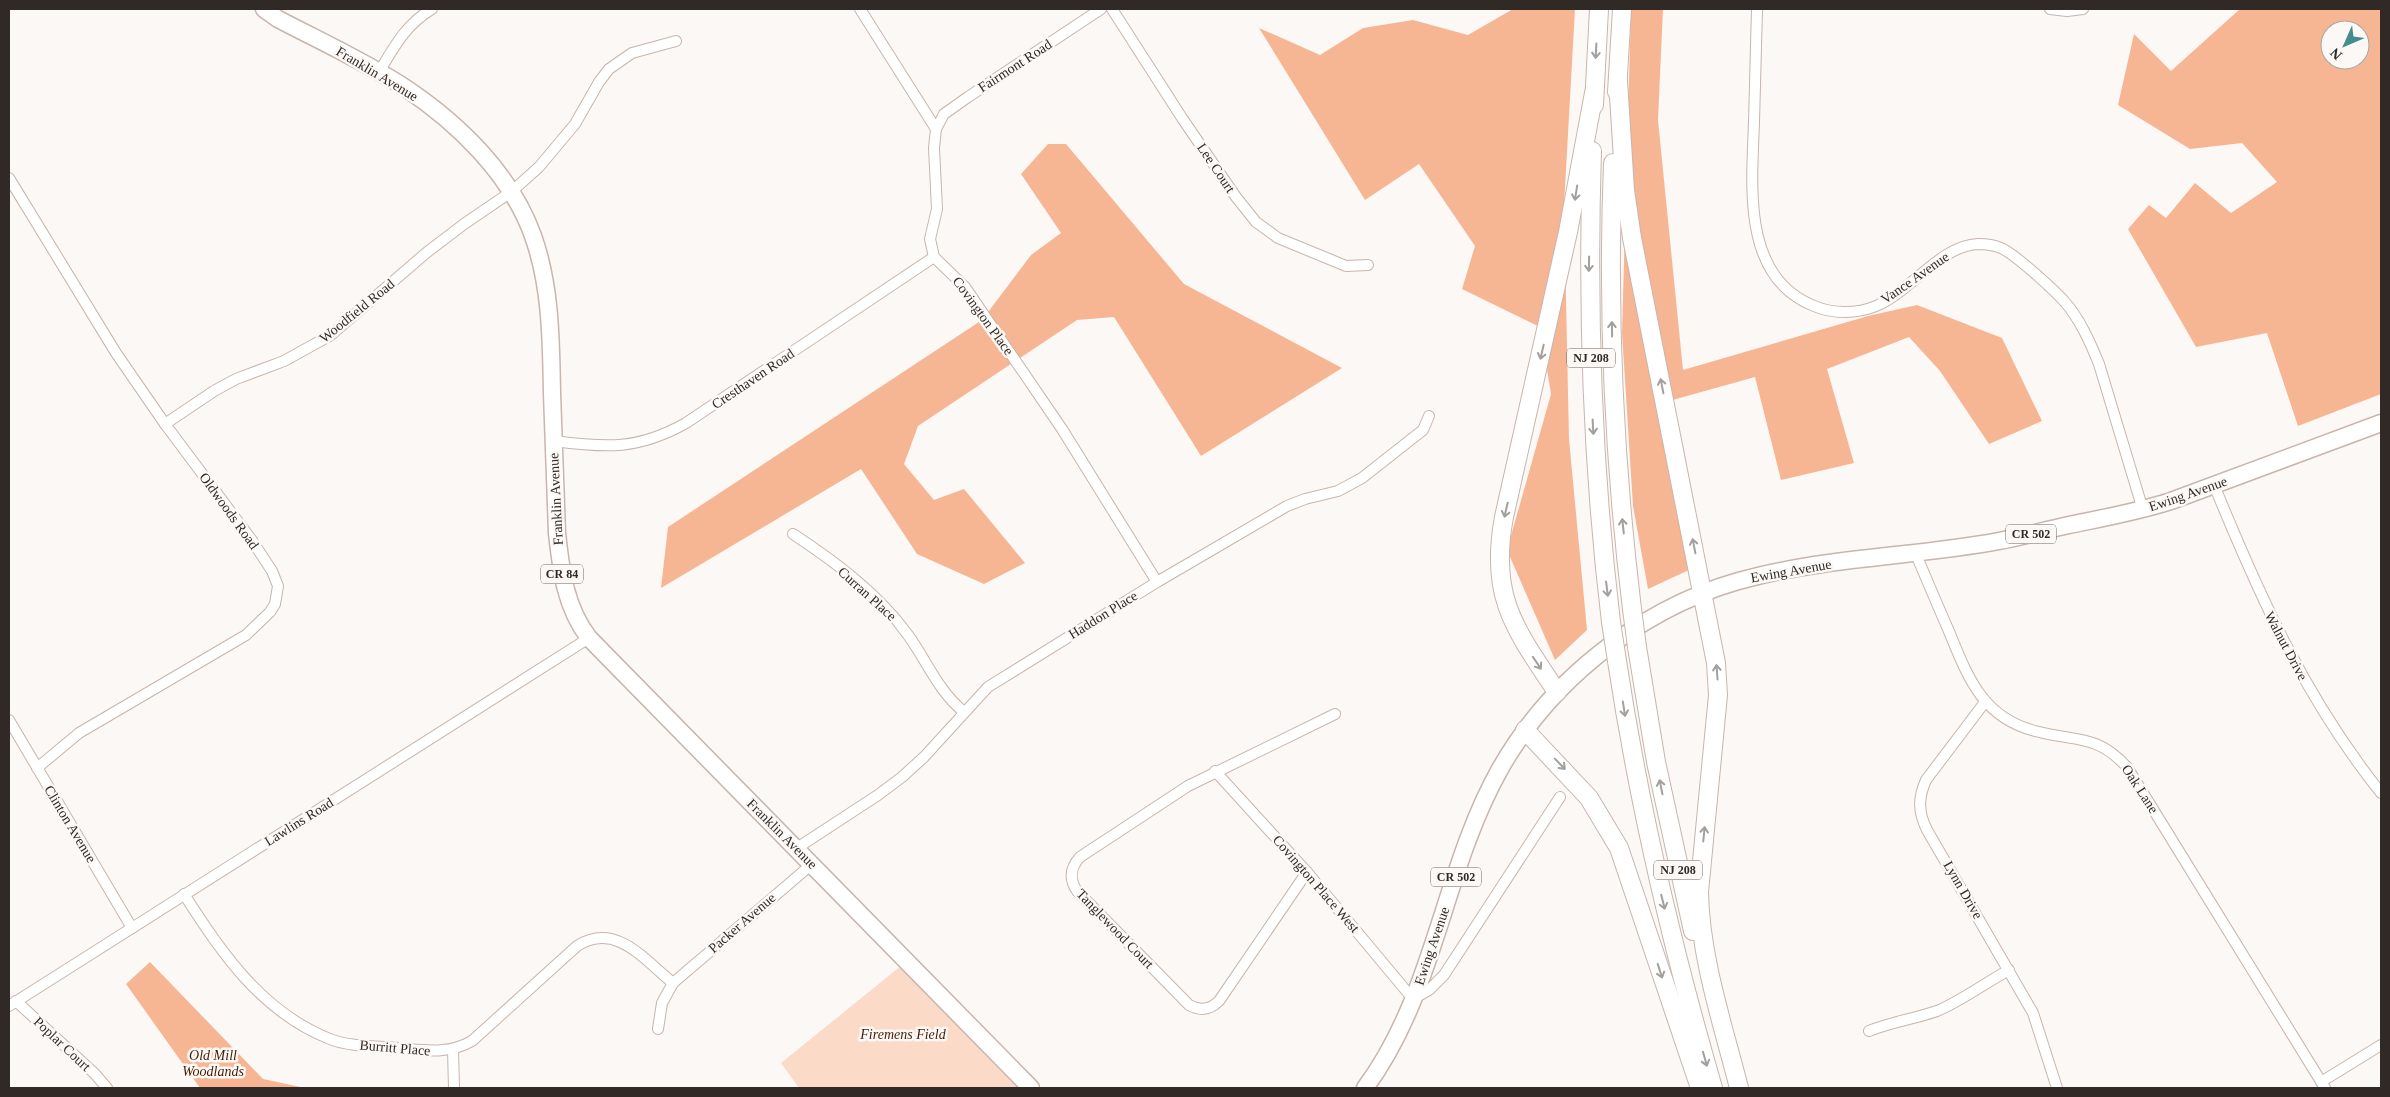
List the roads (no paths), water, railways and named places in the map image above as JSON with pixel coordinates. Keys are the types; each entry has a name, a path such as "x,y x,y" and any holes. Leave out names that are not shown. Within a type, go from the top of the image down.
{"highway":[{"name":"NJ 208","path":"1599,9 1594,93 1589,271 1592,387 1599,503 1611,622 1633,765 1657,879 1713,1088"},
{"name":"NJ 208","path":"1622,9 1611,233 1613,386 1620,502 1637,647 1656,762 1679,874 1706,986 1737,1088"},
{"path":"1618,81 1625,190 1632,238 1714,646 1718,695 1699,892 1699,913 1737,1088"},
{"path":"1557,692 1523,642 1510,616 1501,585 1498,552 1504,517 1568,232 1594,93"},
{"path":"1525,730 1589,798 1619,848 1700,1088"}],"main road":[{"name":"Franklin Avenue","path":"264,9 278,19 379,72 424,102 454,126 494,168 511,192 533,236 545,284 550,332 560,559 572,610 588,638 797,848 1031,1088"},
{"name":"Ewing Avenue","path":"1365,1088 1382,1062 1413,999 1479,813 1498,773 1525,730 1557,692 1596,656 1626,635 1703,593 1737,581 1775,572 1998,541 2143,510 2381,423"}],"street":[{"path":"379,72 399,38 409,26 432,9"},
{"path":"860,9 936,129 934,148 937,209 930,240 934,257"},
{"name":"Fairmont Road","path":"936,129 944,114 1101,9"},
{"name":"Lee Court","path":"1112,9 1187,125 1236,197 1256,222 1278,238 1346,266 1368,265"},
{"name":"Vance Avenue","path":"1757,9 1752,194 1754,216 1765,260 1780,284 1793,295 1819,308 1833,311 1856,311 1877,306 1892,298 1951,253 1967,245 1990,245 2010,254 2064,301 2090,342 2099,364 2143,510"},
{"path":"2050,9 2067,11 2083,9"},
{"name":"Woodfield Road","path":"166,424 214,391 236,379 284,361 331,335 426,253 511,192 558,147 609,69 632,53 676,41"},
{"name":"Oldwoods Road","path":"9,178 116,353 251,539 272,571 278,586 275,604 260,624 246,635 80,733 37,768"},
{"name":"Cresthaven Road","path":"554,441 610,446 634,444 664,436 934,257"},
{"name":"Covington Place","path":"934,257 965,287 1062,429 1157,582"},
{"name":"Haddon Place","path":"797,848 902,777 924,757 988,687 1157,582 1287,506 1338,490 1362,478 1423,430 1429,416"},
{"name":"Walnut Drive","path":"2214,485 2254,582 2294,662 2341,739 2381,793"},
{"name":"Curran Place","path":"793,534 817,550 892,614 909,636 938,685 949,699 964,712"},
{"name":"Oak Lane","path":"1916,552 1967,674 1985,702 2004,718 2020,727 2035,732 2096,742 2118,756 2127,767 2323,1085"},
{"name":"Lawlins Road","path":"12,1004 588,638"},
{"name":"Lynn Drive","path":"1985,702 1926,780 1921,790 1920,811 1927,830 2033,1013 2057,1088"},
{"name":"Tanglewood Court","path":"1306,872 1219,1001 1210,1008 1203,1010 1189,1005 1077,891 1071,877 1074,863 1080,857 1134,819 1214,771 1335,714"},
{"name":"Clinton Avenue","path":"9,720 132,928"},
{"name":"Covington Place West","path":"1214,771 1306,872 1413,999"},
{"name":"Ewing Avenue","path":"1413,999 1429,990 1444,975 1560,797"},
{"name":"Packer Avenue","path":"658,1029 662,1003 673,983 812,864"},
{"name":"Burritt Place","path":"184,894 204,926 256,991 279,1012 331,1040 440,1052 452,1050 472,1041 586,940 605,936 614,938 627,945 673,983"},
{"path":"1869,1031 1888,1023 1938,1010 2009,970"},
{"name":"Poplar Court","path":"12,1004 95,1074 107,1088"},
{"path":"2323,1085 2381,1045"},
{"path":"452,1050 454,1088"}],"park label":[{"name":"Firemens Field","path":"903,1034"},
{"name":"Old Mill Woodlands","path":"213,1064"}]}
